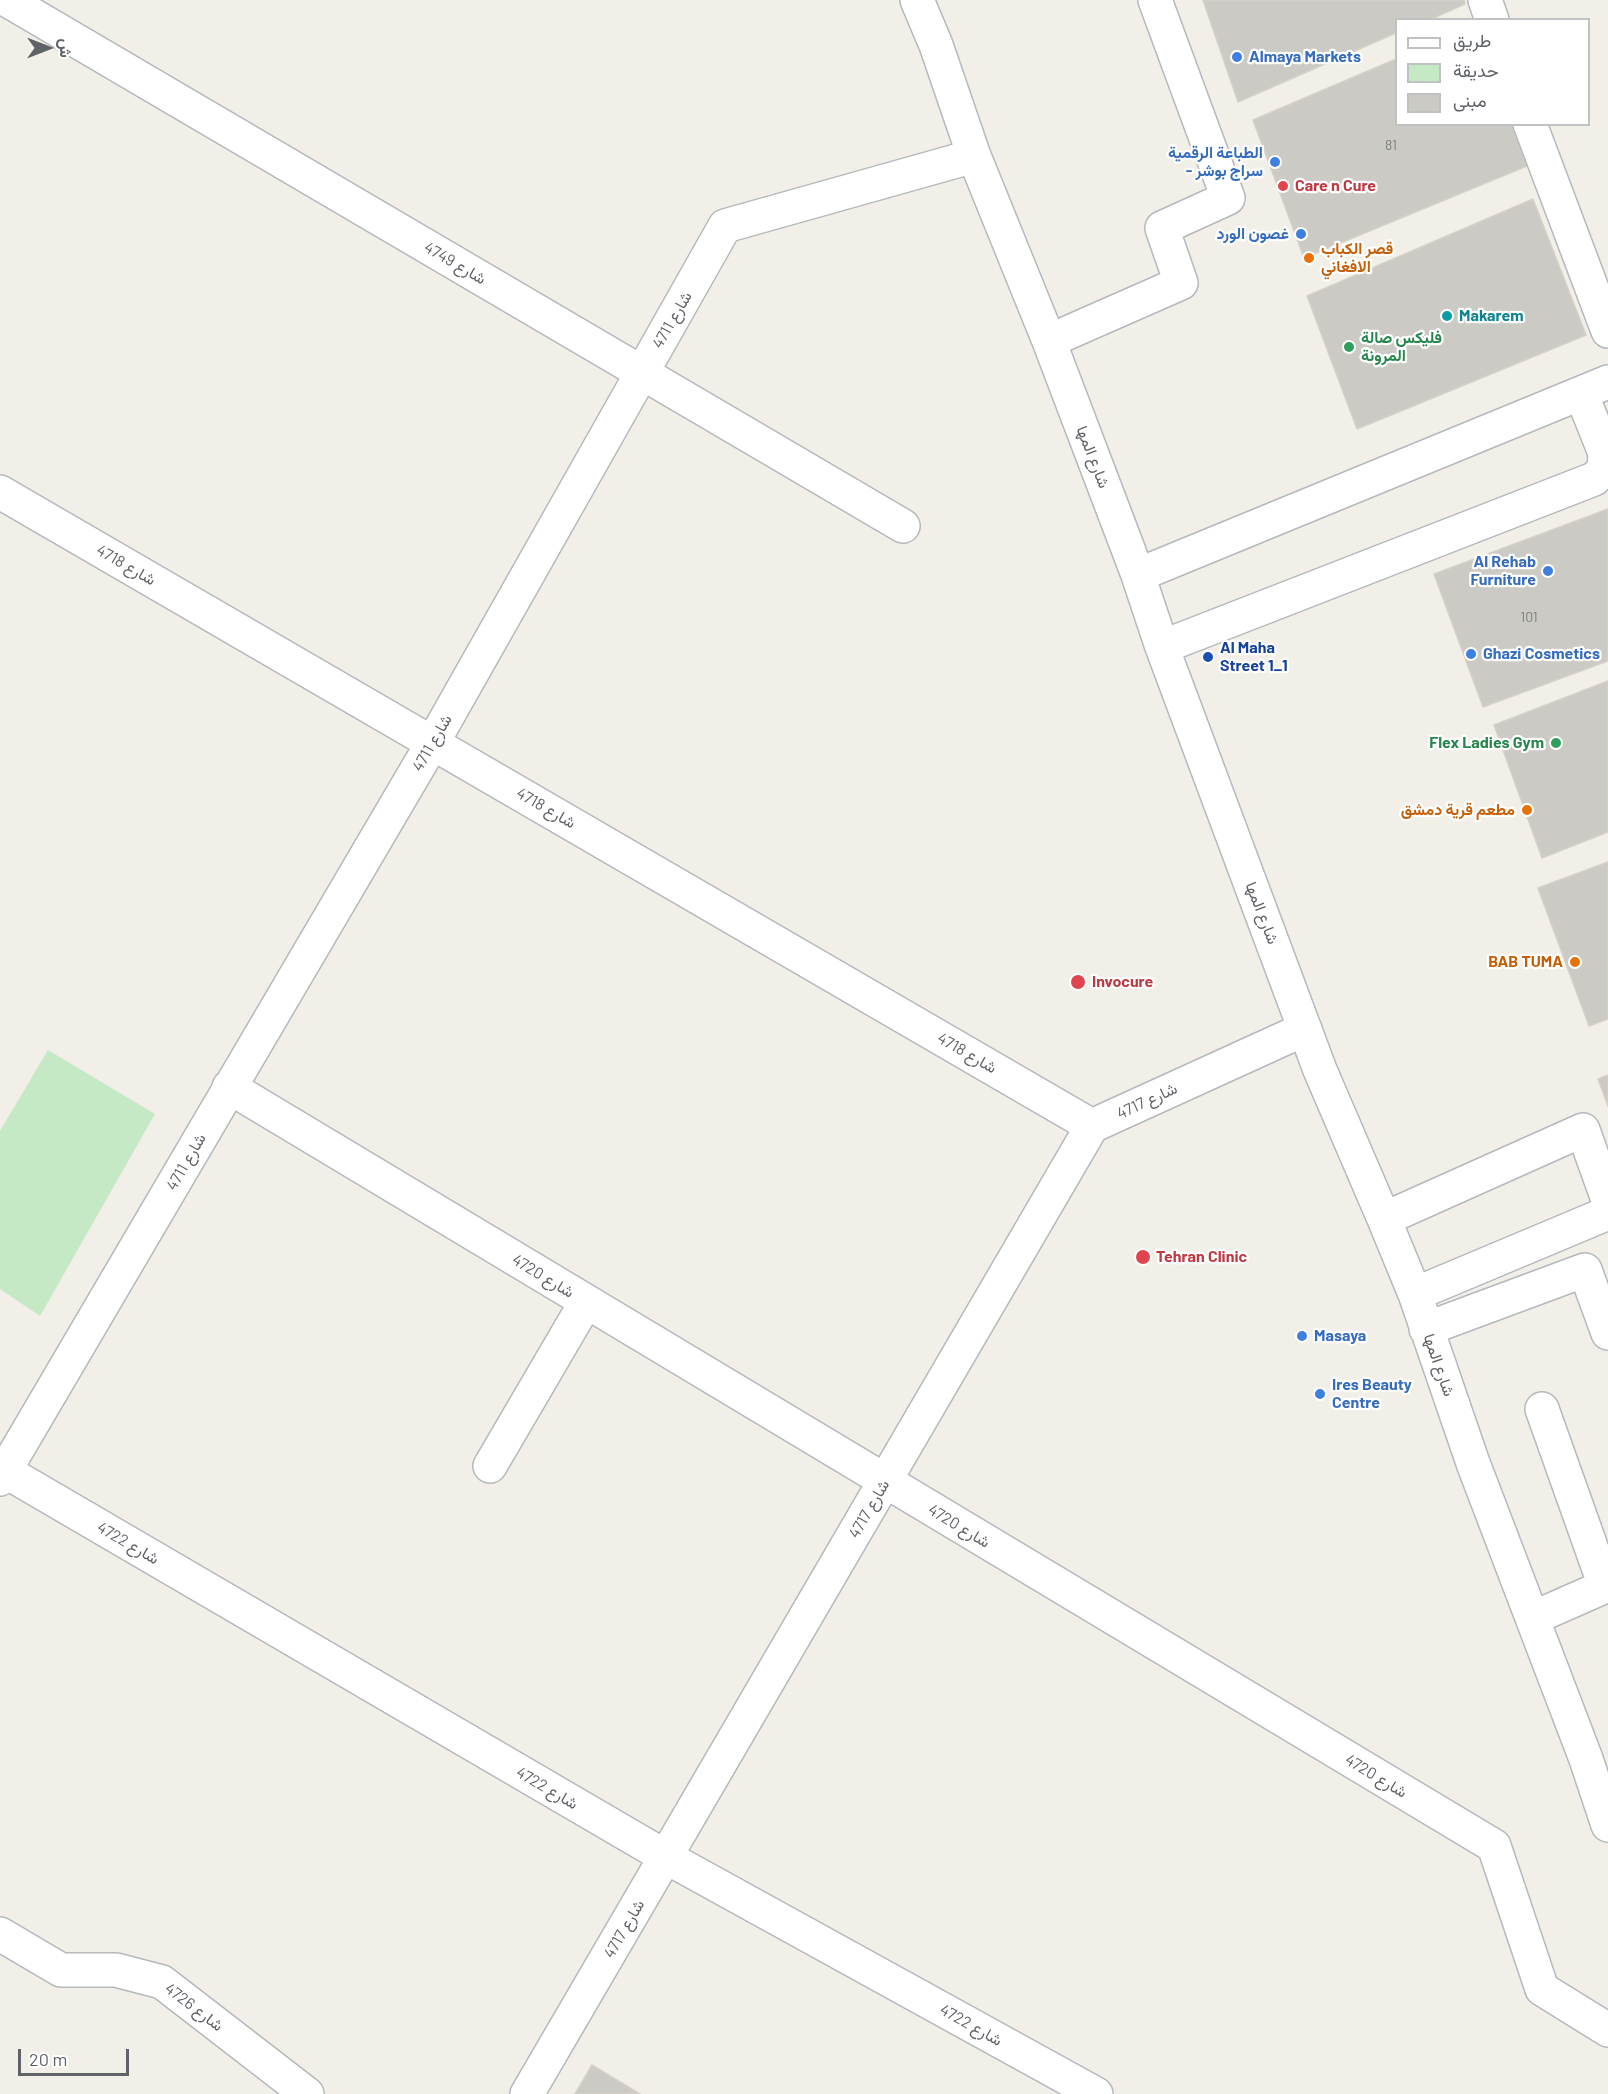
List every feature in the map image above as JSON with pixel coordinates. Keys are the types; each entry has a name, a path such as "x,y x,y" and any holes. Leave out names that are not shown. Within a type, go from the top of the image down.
{"street":[{"path":"0,7 6,0"},
{"name":"4749 شارع","path":"6,0 903,526"},
{"name":"شارع المها","path":"917,0 936,45 975,156 1049,341 1138,575 1162,647 1305,1029 1414,1294 1473,1463 1533,1618 1597,1755 1608,1825"},
{"path":"1049,341 1181,283 1162,228 1228,198 1209,141 1155,0"},
{"path":"1485,0 1491,18"},
{"path":"1531,126 1608,331"},
{"name":"4711 شارع","path":"2,1475 433,742 725,226 975,156"},
{"path":"1138,575 1595,387 1605,453 1604,470 1594,479 1162,647"},
{"name":"4718 شارع","path":"0,492 1092,1126"},
{"name":"4717 شارع","path":"527,2094 1092,1126 1305,1029"},
{"name":"4720 شارع","path":"230,1087 1494,1846 1542,1989 1608,2030"},
{"path":"1384,1219 1583,1130 1608,1200"},
{"path":"1414,1294 1608,1213"},
{"path":"1426,1329 1585,1269 1608,1333"},
{"path":"490,1466 586,1302"},
{"path":"1533,1618 1607,1585 1542,1409"},
{"name":"شارع 4722","path":"2,1475 666,1857 1096,2094"},
{"name":"4726 شارع","path":"0,1934 61,1970 117,1970 162,1982 307,2094"}],"green space":[{"path":"48,1050 155,1114 40,1316 0,1289 0,1131"}],"building":[{"path":"1203,0 1464,0 1465,4 1434,18 1395,18 1395,33 1238,102"},
{"path":"1395,59 1395,126 1512,126 1527,166 1304,258 1253,120"},
{"name":"Makarem","path":"1533,199 1586,335 1357,429 1307,296"},
{"path":"1608,509 1608,661 1483,707 1434,574"},
{"path":"1608,681 1608,832 1542,858 1494,725"},
{"path":"1608,862 1608,1019 1589,1026 1538,888"},
{"path":"1608,1075 1608,1106 1598,1079"},
{"path":"592,2065 640,2094 575,2094"}],"place":[{"name":"Almaya Markets","path":"1237,57"},
{"name":"الطباعة الرقمية - سراج بوشر","path":"1275,162"},
{"name":"Care n Cure","path":"1283,186"},
{"name":"غصون الورد","path":"1301,234"},
{"name":"قصر الكباب الافغاني","path":"1309,258"},
{"name":"Makarem","path":"1447,316"},
{"name":"فليكس صالة المرونة","path":"1349,347"},
{"name":"Al Rehab Furniture","path":"1548,571"},
{"name":"Ghazi Cosmetics","path":"1471,654"},
{"name":"Al Maha Street 1_1","path":"1208,657"},
{"name":"Flex Ladies Gym","path":"1556,743"},
{"name":"مطعم قرية دمشق","path":"1527,810"},
{"name":"BAB TUMA","path":"1575,962"},
{"name":"Invocure","path":"1078,982"},
{"name":"Tehran Clinic","path":"1143,1257"},
{"name":"Masaya","path":"1302,1336"},
{"name":"Ires Beauty Centre","path":"1320,1394"}]}
